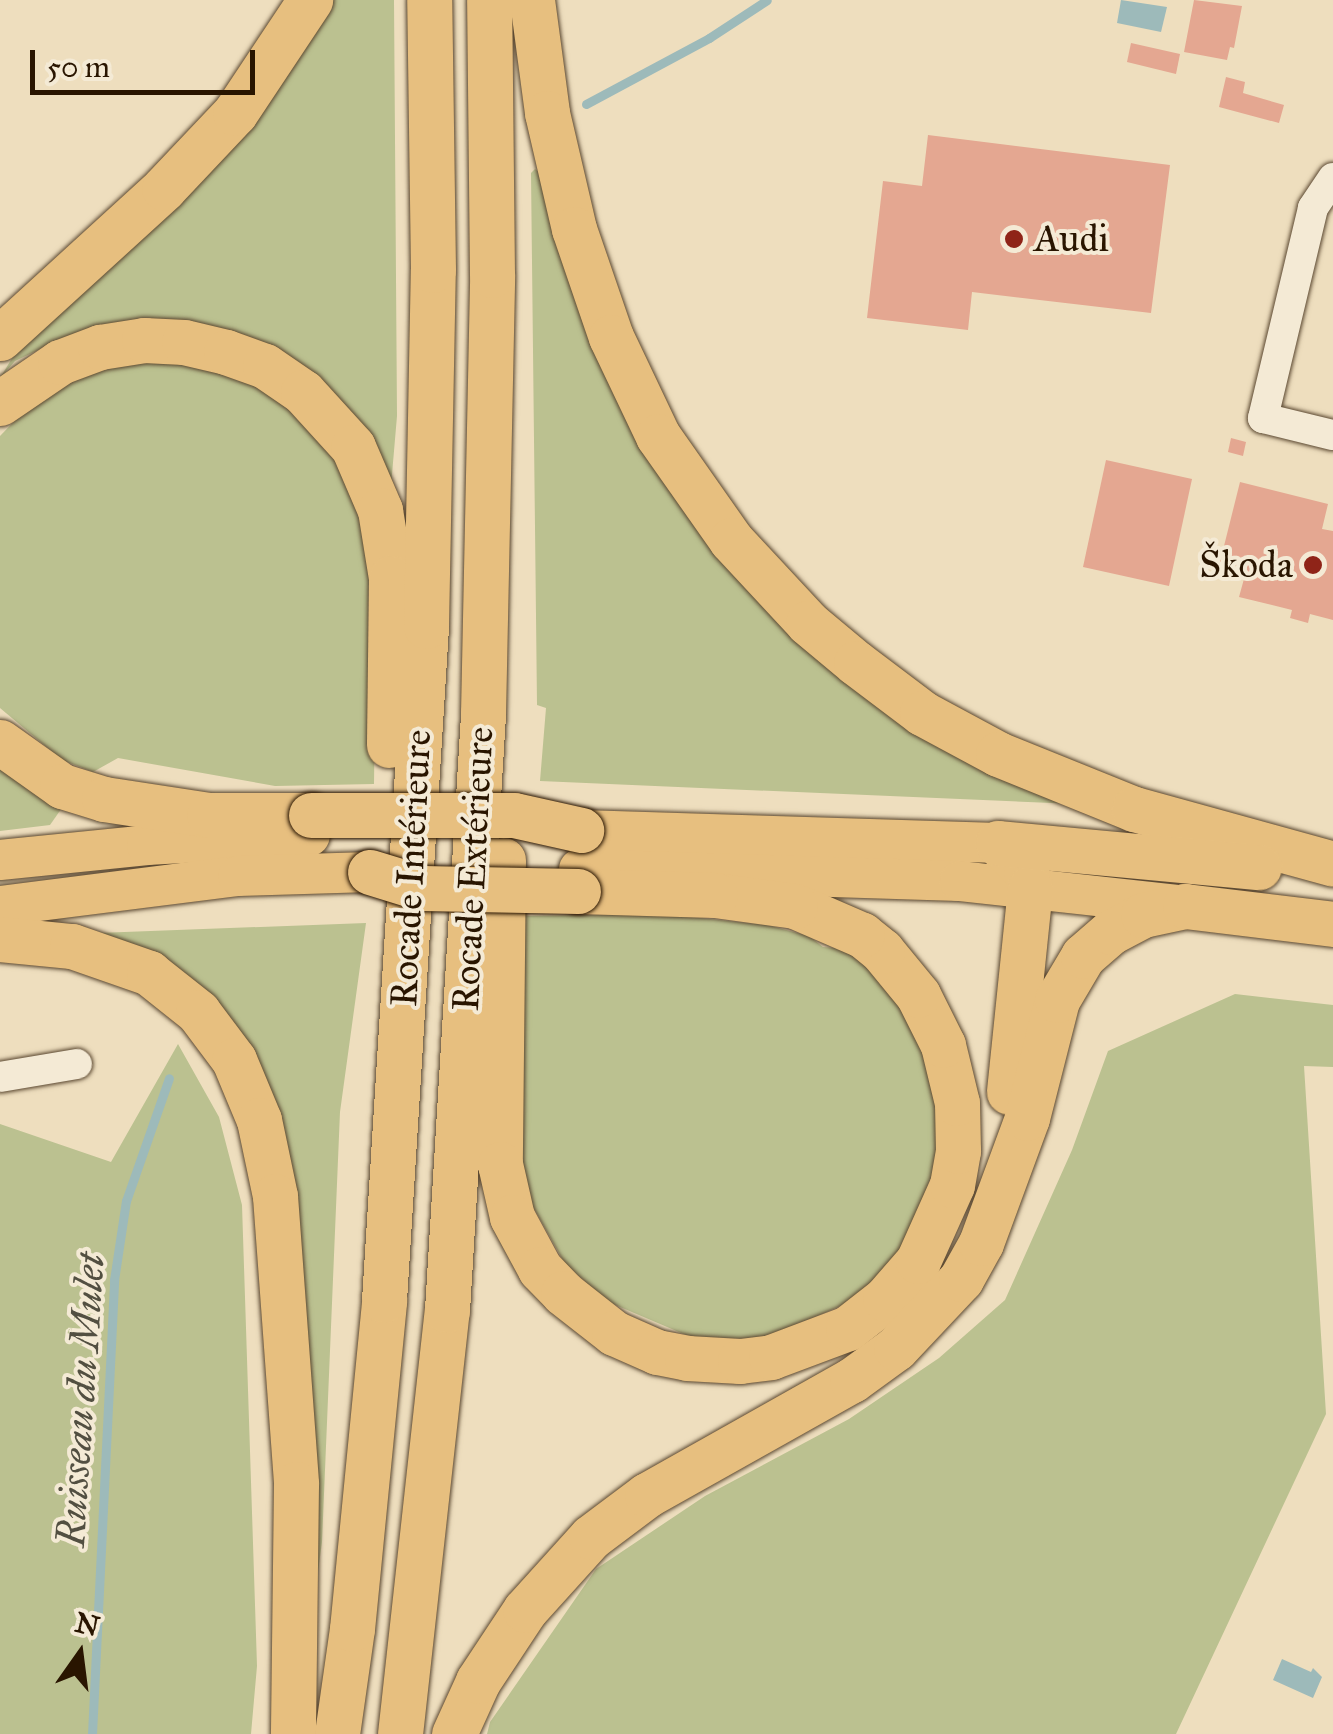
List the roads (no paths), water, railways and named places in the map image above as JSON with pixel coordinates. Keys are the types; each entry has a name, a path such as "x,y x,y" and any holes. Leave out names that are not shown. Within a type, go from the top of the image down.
{"highway":[{"path":"0,338 164,188 235,114 310,0"},
{"name":"Rocade Intérieure","path":"337,1734 352,1629 382,1319 404,1004 426,586 433,270 429,0"},
{"name":"Rocade Extérieure","path":"400,1734 447,1310 483,714 492,275 489,0"},
{"path":"532,0 547,113 574,230 611,338 658,436 731,540 808,623 856,663 922,713 998,754 1134,809 1333,864"},
{"path":"0,403 42,371 100,347 144,340 184,342 246,358 282,377 320,407 353,447 380,510 391,578 382,928 404,1004"},
{"path":"370,872 422,888 579,863 715,895 795,906 862,935 882,951 918,995 943,1044 957,1104 958,1151 952,1186 932,1238 910,1272 885,1299 848,1328 798,1350 740,1361 658,1352 628,1340 588,1315 533,1257 512,1217 500,1164 498,1025 506,758 483,714"},
{"path":"0,742 62,786 104,799 210,814 310,842 514,814 579,863"},
{"path":"998,842 1333,874"},
{"path":"998,842 1026,871 1030,888 998,1198"},
{"path":"454,1734 478,1681 526,1610 592,1537 647,1495 852,1380 896,1348 961,1278 998,1198 1027,1118 1057,1000 1074,967 1110,932 1142,916 1185,906 1333,924"},
{"path":"0,939 72,946 148,973 198,1012 234,1060 259,1120 274,1196 294,1448 293,1734"}],"main road":[{"path":"0,906 198,880 310,842"},
{"path":"0,860 147,845 310,842 370,872"},
{"path":"579,863 998,842"},
{"path":"579,863 1030,888 1185,906"}],"street":[{"path":"1333,178 1314,208 1263,418 1333,435"},
{"path":"0,1077 77,1064"}],"water":[{"path":"1121,0 1167,7 1161,32 1117,23"},
{"path":"1282,1659 1311,1672 1313,1668 1322,1677 1313,1698 1273,1680"}],"waterway":[{"name":"Ruisseau du Mulet","path":"586,104 709,38 767,0"},
{"name":"Ruisseau du Mulet","path":"92,1734 114,1280 126,1201 169,1078"}],"place":[{"name":"Audi","path":"1014,239"},
{"name":"Škoda","path":"1313,565"}]}
